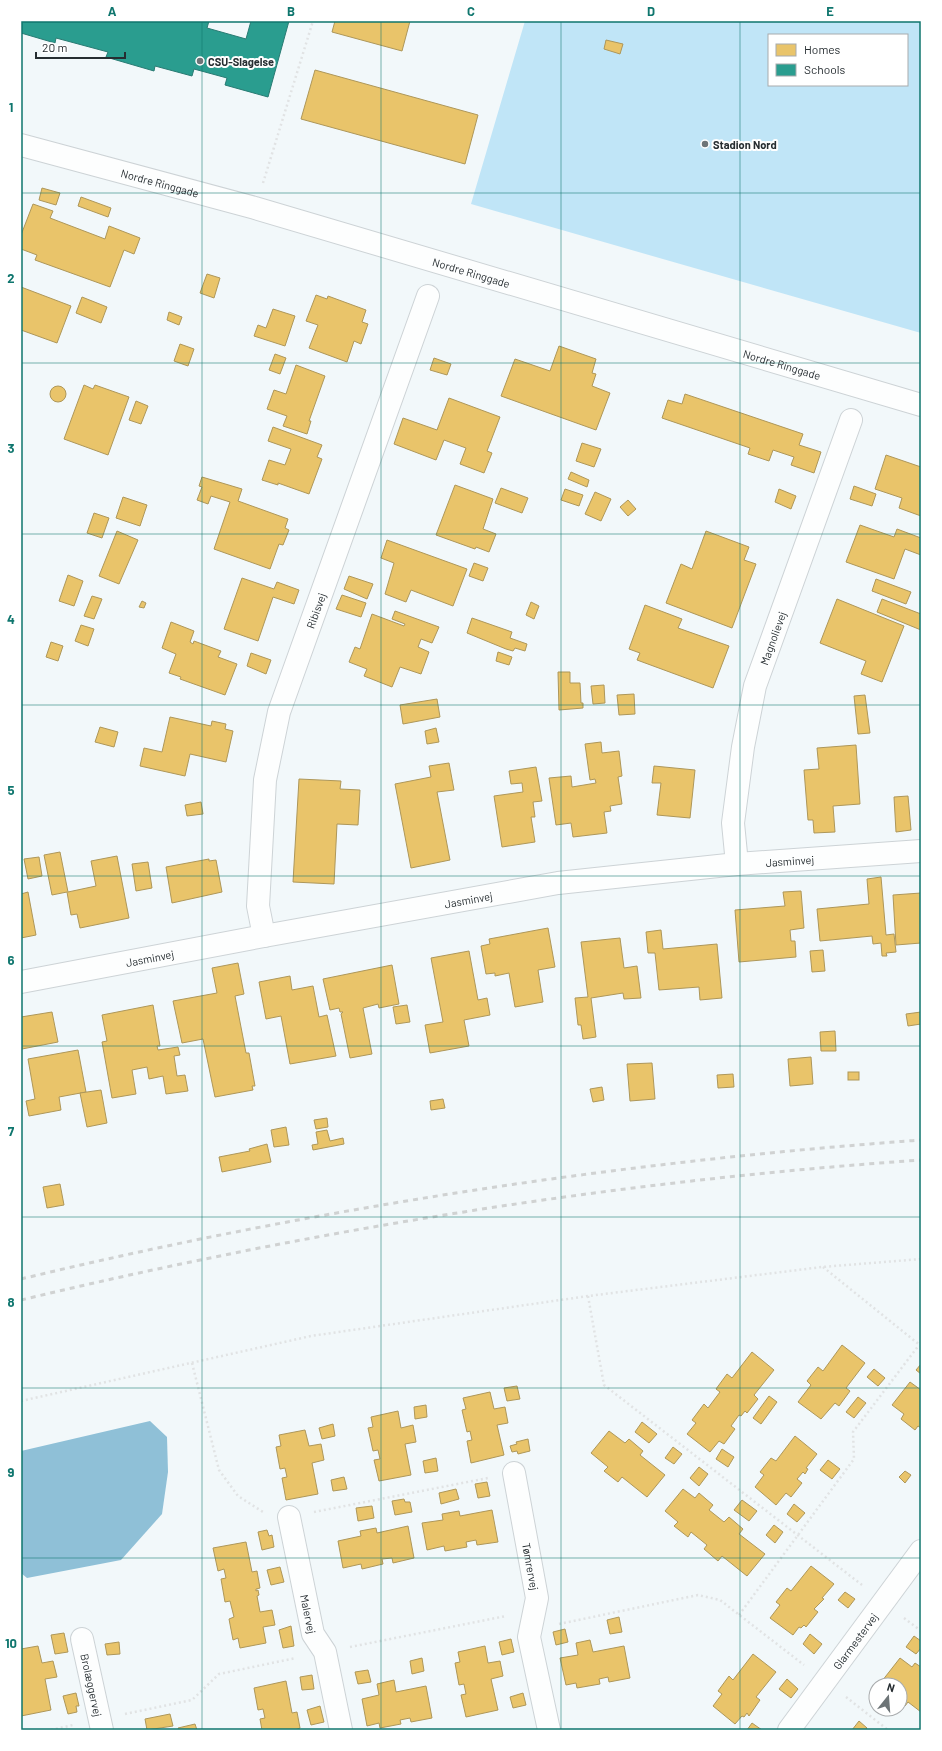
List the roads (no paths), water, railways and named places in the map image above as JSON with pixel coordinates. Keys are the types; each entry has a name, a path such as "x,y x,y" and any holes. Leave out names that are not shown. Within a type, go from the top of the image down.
{"street":[{"name":"Nordre Ringgade","path":"21,145 254,208 921,405"},
{"name":"Ribisvej","path":"264,936 258,906 265,780 279,712 428,296"},
{"name":"Magnolievej","path":"738,864 733,823 743,747 755,686 851,420"},
{"name":"Jasminvej","path":"21,982 264,936 558,884 738,864 921,851"},
{"name":"Tømrervej","path":"514,1473 537,1598 529,1637 549,1730"},
{"name":"Malervej","path":"289,1517 312,1634 325,1652 341,1730"},
{"name":"Glarmestervej","path":"789,1730 921,1551"},
{"name":"Brolæggervej","path":"82,1639 101,1725"}],"railway":[{"path":"21,1279 243,1230 468,1191 694,1161 807,1149 921,1140"},
{"path":"21,1300 132,1274 244,1251 468,1211 694,1181 807,1169 921,1160"}],"place":[{"name":"CSU-Slagelse","path":"200,61"},
{"name":"Stadion Nord","path":"705,144"}]}
